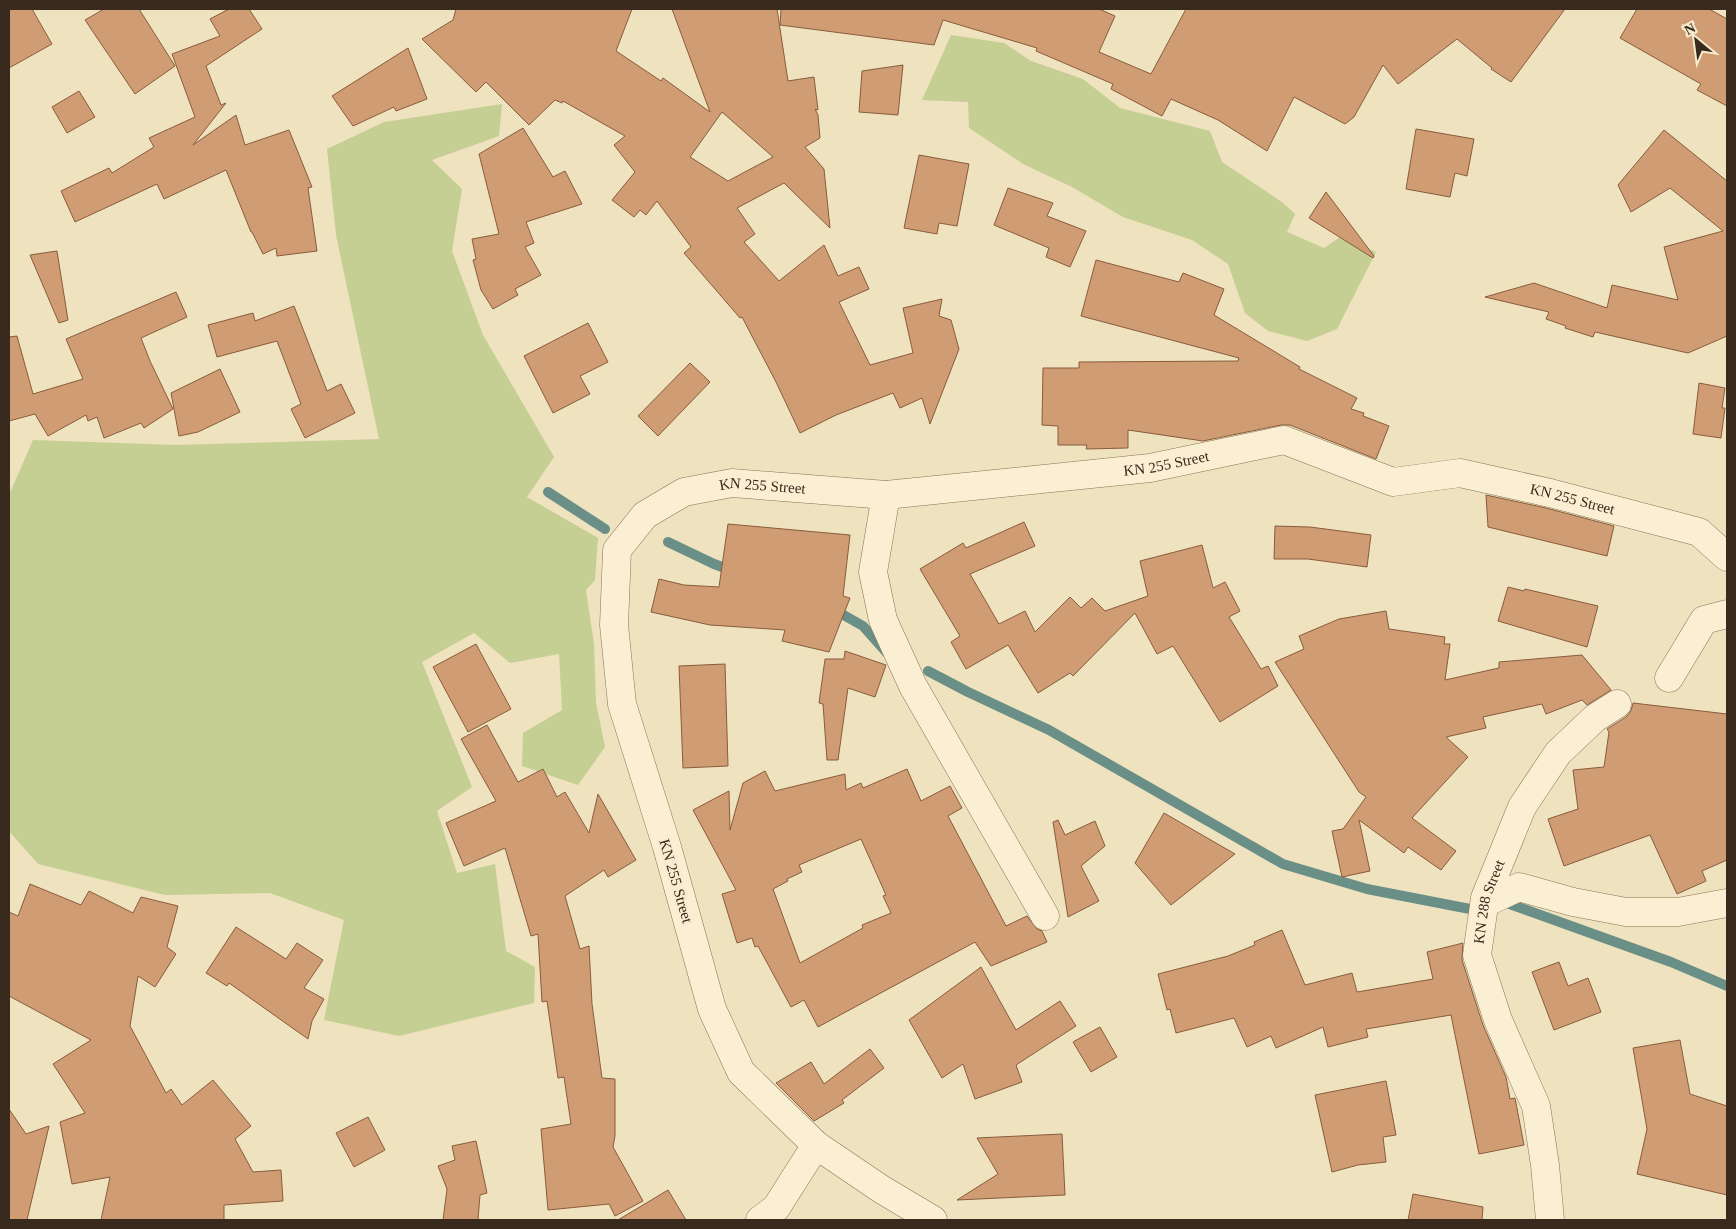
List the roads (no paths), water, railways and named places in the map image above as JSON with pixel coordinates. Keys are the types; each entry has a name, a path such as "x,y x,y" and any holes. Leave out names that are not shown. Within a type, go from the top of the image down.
{"street":[{"name":"KN 255 Street","path":"933,1220 881,1189 816,1145 741,1072 712,1009 667,848 622,704 614,625 617,550 645,515 684,492 732,483 886,494 1150,468 1284,440 1393,482 1460,473 1550,492 1699,532 1727,558"},
{"path":"886,494 873,572 883,620 913,686 1045,916"},
{"path":"1669,678 1704,620 1727,614"},
{"name":"KN 288 Street","path":"1550,1220 1545,1165 1536,1106 1498,1020 1477,955 1485,898 1528,800 1558,753 1595,718 1617,704"},
{"path":"1485,903 1519,887 1573,902 1626,912 1678,912 1727,903"},
{"path":"760,1220 776,1208 816,1145"}],"waterway":[{"path":"548,492 605,529"},
{"path":"668,542 733,571"},
{"path":"833,609 863,626 887,653"},
{"path":"928,671 1049,730 1283,864 1367,889 1470,909"},
{"path":"1504,902 1671,962 1727,986"}]}
